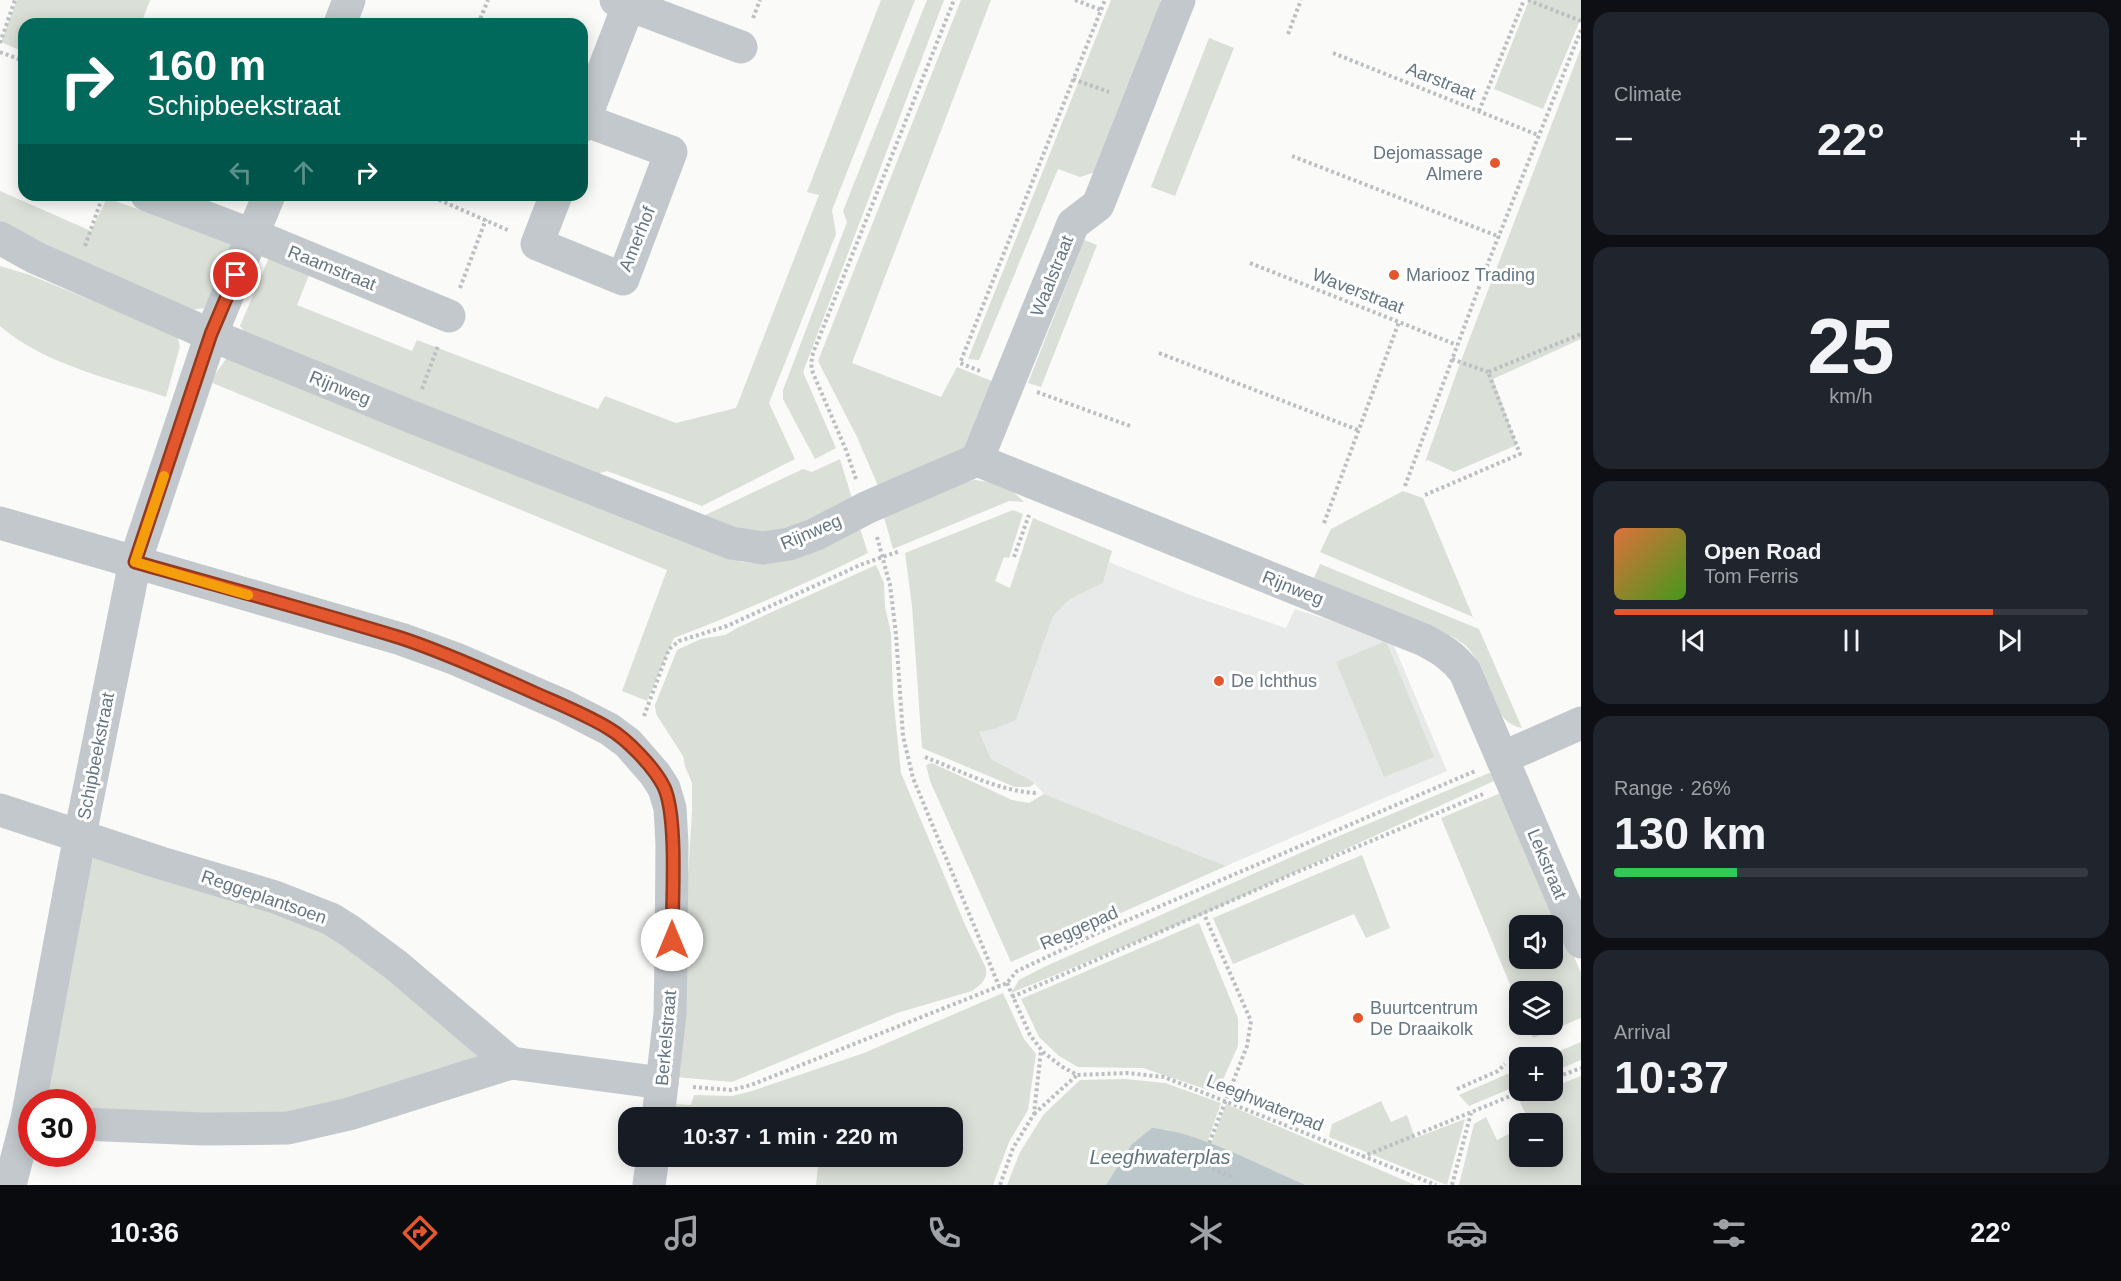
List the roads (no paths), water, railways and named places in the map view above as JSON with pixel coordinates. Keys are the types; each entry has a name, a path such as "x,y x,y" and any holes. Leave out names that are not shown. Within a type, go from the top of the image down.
{"street":[{"path":"342,18 350,0"},
{"name":"Waalstraat","path":"977,460 1073,224 1098,205 1179,0"},
{"name":"Amerhof","path":"588,108 623,2 747,33"},
{"name":"Amerhof","path":"554,201 537,244 623,279 671,152 588,125"},
{"name":"Raamstraat","path":"163,201 449,316"},
{"name":"Schipbeekstraat","path":"35,1089 80,835 135,562 211,334 266,201"},
{"name":"Rijnweg","path":"0,238 36,258 75,275 411,417 732,543 745,546 776,548 814,535 868,507 977,460 1424,640 1446,651 1465,672 1501,779"},
{"name":"Berkelstraat","path":"0,523 401,639 456,658 564,706 609,729 632,748 664,788 670,808 672,960 670,1014 659,1107"},
{"path":"1501,779 1581,723"},
{"name":"Lekstraat","path":"1501,779 1581,942"},
{"name":"Reggeplantsoen","path":"0,810 160,863 275,897 331,919 432,994 511,1063"},
{"path":"96,1125 203,1129 288,1128 349,1114 511,1063 662,1083"},
{"name":"Schipbeekstraat","path":"10,1185 18,1158"},
{"path":"649,1185 651,1167"}],"water":[{"name":"Leeghwaterplas","path":"1152,1128 1209,1143 1306,1185 1106,1185 1131,1145"}],"place":[{"name":"Dejomassage Almere","path":"1495,163"},
{"name":"Mariooz Trading","path":"1394,275"},
{"name":"De Ichthus","path":"1219,681"},
{"name":"Buurtcentrum De Draaikolk","path":"1358,1018"}]}
